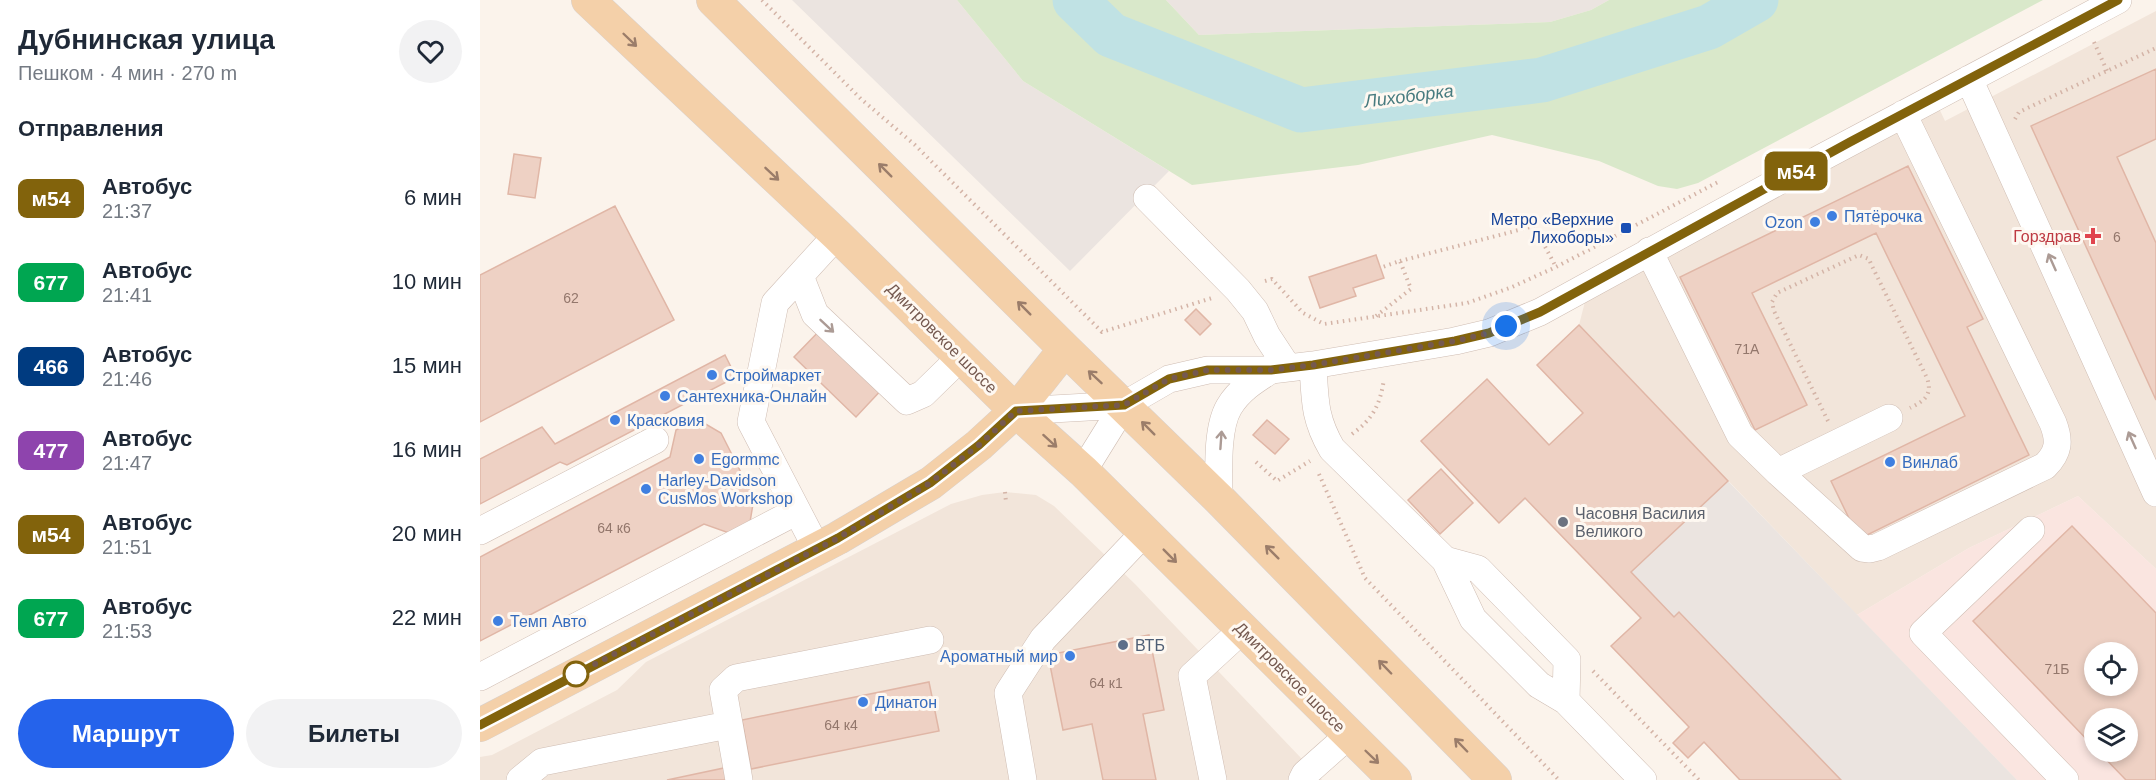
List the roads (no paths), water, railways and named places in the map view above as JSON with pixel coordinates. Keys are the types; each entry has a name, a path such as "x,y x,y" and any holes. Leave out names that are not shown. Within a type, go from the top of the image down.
{"main road":[{"name":"Дмитровское шоссе","path":"588,0 837,235 1016,411 1083,471 1395,780"},
{"path":"713,0 1219,499 1495,780"},
{"path":"480,725 817,549 930,483 979,445 1016,411 1065,349"}],"street":[{"path":"1016,411 1124,405 1169,379 1208,370 1291,368 1455,341 1489,333 1540,312 1649,251 2118,0"},
{"path":"1970,79 2156,493"},
{"path":"1649,251 1737,411 1744,440 1862,548 1878,547 2045,466 2057,448 2058,437 2053,423 1903,114"},
{"path":"1147,198 1238,290 1255,311 1267,336 1291,368 1315,411 1332,449 1445,560 1473,619 1539,685 1566,701 1643,780"},
{"path":"817,549 751,422 776,303 837,235"},
{"path":"800,276 815,314 907,401 923,394 962,356"},
{"path":"1219,499 1225,414 1249,384 1291,368"},
{"path":"1083,471 1124,405"},
{"path":"1778,472 1889,418"},
{"path":"480,531 655,440"},
{"path":"480,677 797,512"},
{"path":"2031,530 1923,633 2065,780"},
{"path":"1023,780 1008,693 1043,639 1145,532"},
{"path":"1445,560 1479,569 1567,660 1566,701"},
{"path":"1213,780 1192,676 1242,630"},
{"path":"739,780 723,690 736,678 930,640"},
{"path":"520,780 542,762 728,724"},
{"path":"1302,780 1305,774 1348,735"}],"waterway":[{"name":"Лихоборка","path":"1075,0 1111,35 1301,110 1542,80 1709,27 1756,0"}],"place":[{"name":"Пятёрочка","path":"1832,216"},
{"name":"Ozon","path":"1815,222"},
{"name":"Метро «Верхние Лихоборы»","path":"1626,228"},
{"name":"Горздрав","path":"2093,236"},
{"name":"Строймаркет","path":"712,375"},
{"name":"Сантехника-Онлайн","path":"665,396"},
{"name":"Красковия","path":"615,420"},
{"name":"Egormmc","path":"699,459"},
{"name":"Винлаб","path":"1890,462"},
{"name":"Harley-Davidson CusMos Workshop","path":"646,489"},
{"name":"Часовня Василия Великого","path":"1563,522"},
{"name":"Темп Авто","path":"498,621"},
{"name":"ВТБ","path":"1123,645"},
{"name":"Ароматный мир","path":"1070,656"},
{"name":"Динатон","path":"863,702"}]}
